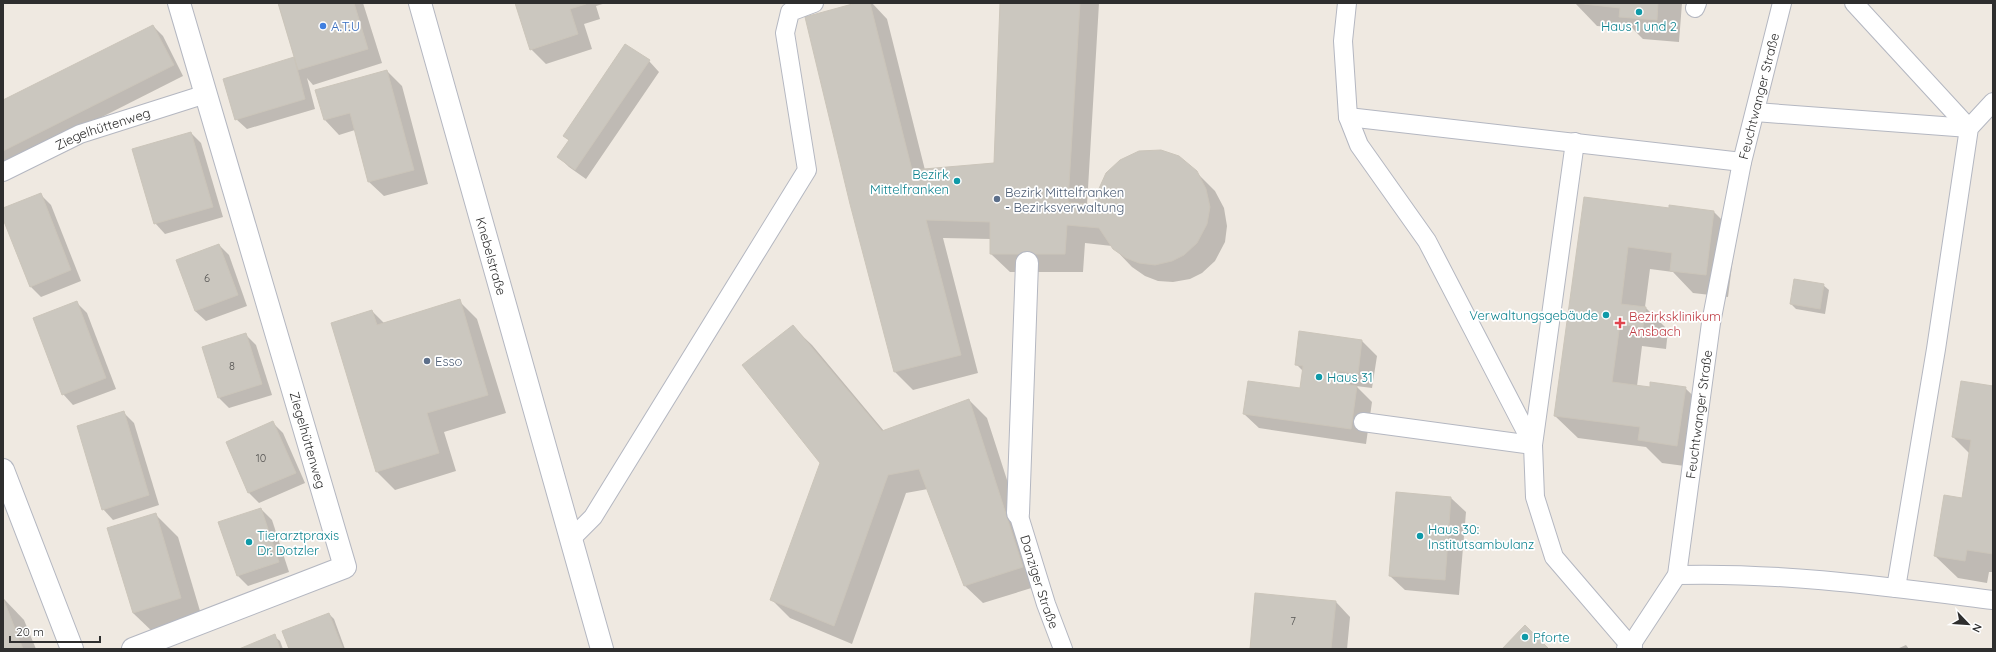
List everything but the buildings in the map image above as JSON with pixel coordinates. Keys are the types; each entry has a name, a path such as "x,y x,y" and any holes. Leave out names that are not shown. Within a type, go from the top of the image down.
{"street":[{"name":"Ziegelhüttenweg","path":"133,649 346,567 179,3"},
{"name":"Knebelstraße","path":"420,3 571,539"},
{"path":"1018,513 1027,263"},
{"path":"3,470 72,649"},
{"path":"571,539 602,649"}],"lane":[{"path":"571,539 593,518 808,170 785,33 790,12 814,3"},
{"path":"1347,3 1343,41 1348,117 1359,144 1427,241 1533,445"},
{"name":"Feuchtwanger Straße","path":"1631,648 1677,575 1711,323 1742,162 1756,112 1782,3"},
{"path":"1854,3 1969,128"},
{"name":"Ziegelhüttenweg","path":"3,172 80,134 206,94"},
{"path":"1896,588 1936,349 1969,128 1993,102"},
{"path":"1756,112 1969,128"},
{"path":"1348,117 1742,162"},
{"path":"1575,142 1533,445 1535,497 1554,556 1631,648"},
{"path":"1363,422 1533,445"},
{"name":"Danziger Straße","path":"1018,513 1046,604 1063,649"},
{"path":"1677,575 1724,574 1896,588 1993,600"}],"place":[{"name":"Haus 1 und 2","path":"1639,12"},
{"name":"A.T.U","path":"323,26"},
{"name":"Bezirk Mittelfranken","path":"957,181"},
{"name":"Bezirk Mittelfranken - Bezirksverwaltung","path":"997,199"},
{"name":"Verwaltungsgebäude","path":"1606,315"},
{"name":"Bezirksklinikum Ansbach","path":"1620,323"},
{"name":"Esso","path":"427,361"},
{"name":"Haus 31","path":"1319,377"},
{"name":"Haus 30: Institutsambulanz","path":"1420,536"},
{"name":"Tierarztpraxis Dr. Dotzler","path":"249,542"},
{"name":"Pforte","path":"1525,637"}]}
